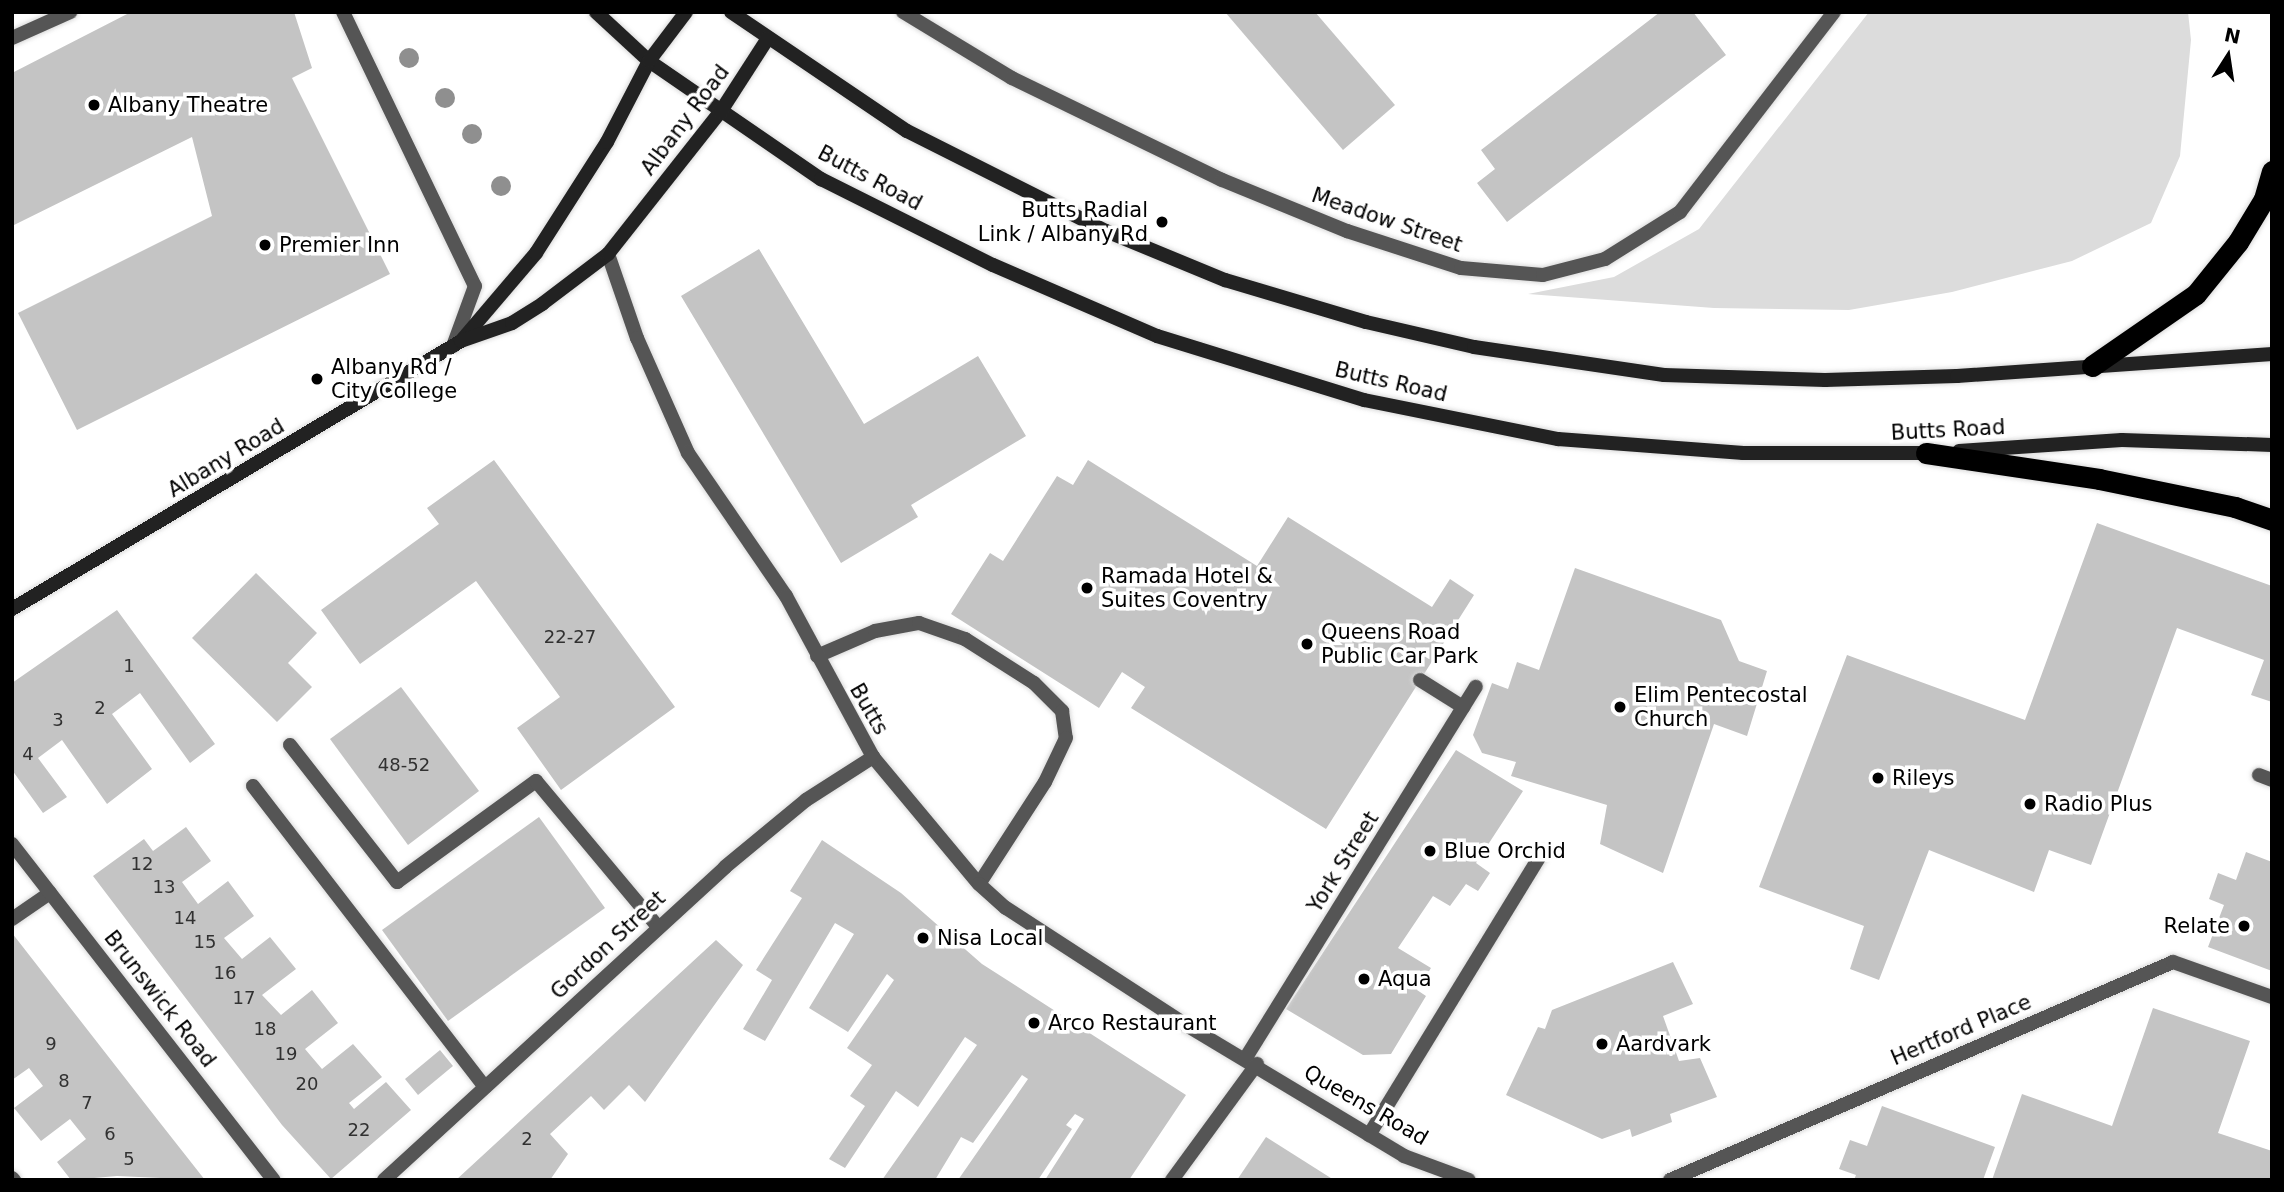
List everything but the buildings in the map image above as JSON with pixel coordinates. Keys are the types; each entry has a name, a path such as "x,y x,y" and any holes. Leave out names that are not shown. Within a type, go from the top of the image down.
{"highway":[{"path":"2092,366 2196,293 2238,242 2264,199 2272,172"},
{"path":"1926,453 2099,479 2235,507 2272,520"}],"main road":[{"name":"Butts Road","path":"596,12 649,61 821,179 1006,270 1157,336 1364,400 1558,439 1743,453 1926,453 2123,440 2272,445"},
{"name":"Albany Road","path":"457,344 536,253 607,142 649,61 686,12"},
{"path":"731,12 907,131 1007,185 1225,280 1366,322 1474,347 1664,374 1825,380 2272,354"},
{"name":"Albany Road","path":"12,610 457,344 512,323 608,254 721,111 768,38"}],"street":[{"path":"12,38 70,12"},
{"path":"343,12 475,286 457,344"},
{"name":"Meadow Street","path":"903,12 1012,78 1222,180 1347,231 1461,268 1543,275 1605,258 1680,212 1834,12"},
{"name":"Butts","path":"608,254 637,338 688,453 786,596 873,757 979,884 1006,908 1251,1061"},
{"path":"817,656 875,631 919,623 965,639 1034,683 1062,711 1066,738 1045,782 979,884"},
{"path":"1420,680 1463,707"},
{"name":"York Street","path":"1171,1180 1251,1061 1476,687"},
{"path":"290,745 397,882 536,781 658,927"},
{"name":"Gordon Street","path":"384,1180 658,927 806,800 873,757"},
{"path":"253,786 485,1087"},
{"name":"Brunswick Road","path":"12,844 274,1180"},
{"path":"1369,1135 1542,853"},
{"path":"12,919 50,893"},
{"name":"Hertford Place","path":"1670,1180 2173,962 2272,997"},
{"name":"Queens Road","path":"1251,1061 1404,1156 1469,1180"}],"shaded area":[{"path":"1869,12 2188,12 2191,40 2180,156 2151,223 2072,261 1952,292 1849,310 1714,308 1528,294 1614,277 1699,229"}],"place":[{"name":"Albany Theatre","path":"94,105"},
{"name":"Butts Radial Link / Albany Rd","path":"1162,222"},
{"name":"Premier Inn","path":"265,245"},
{"name":"Albany Rd / City College","path":"317,379"},
{"name":"Ramada Hotel & Suites Coventry","path":"1087,588"},
{"name":"Queens Road Public Car Park","path":"1307,644"},
{"name":"Elim Pentecostal Church","path":"1620,707"},
{"name":"Rileys","path":"1878,778"},
{"name":"Radio Plus","path":"2030,804"},
{"name":"Blue Orchid","path":"1430,851"},
{"name":"Relate","path":"2244,926"},
{"name":"Nisa Local","path":"923,938"},
{"name":"Aqua","path":"1364,979"},
{"name":"Arco Restaurant","path":"1034,1023"},
{"name":"Aardvark","path":"1602,1044"}]}
